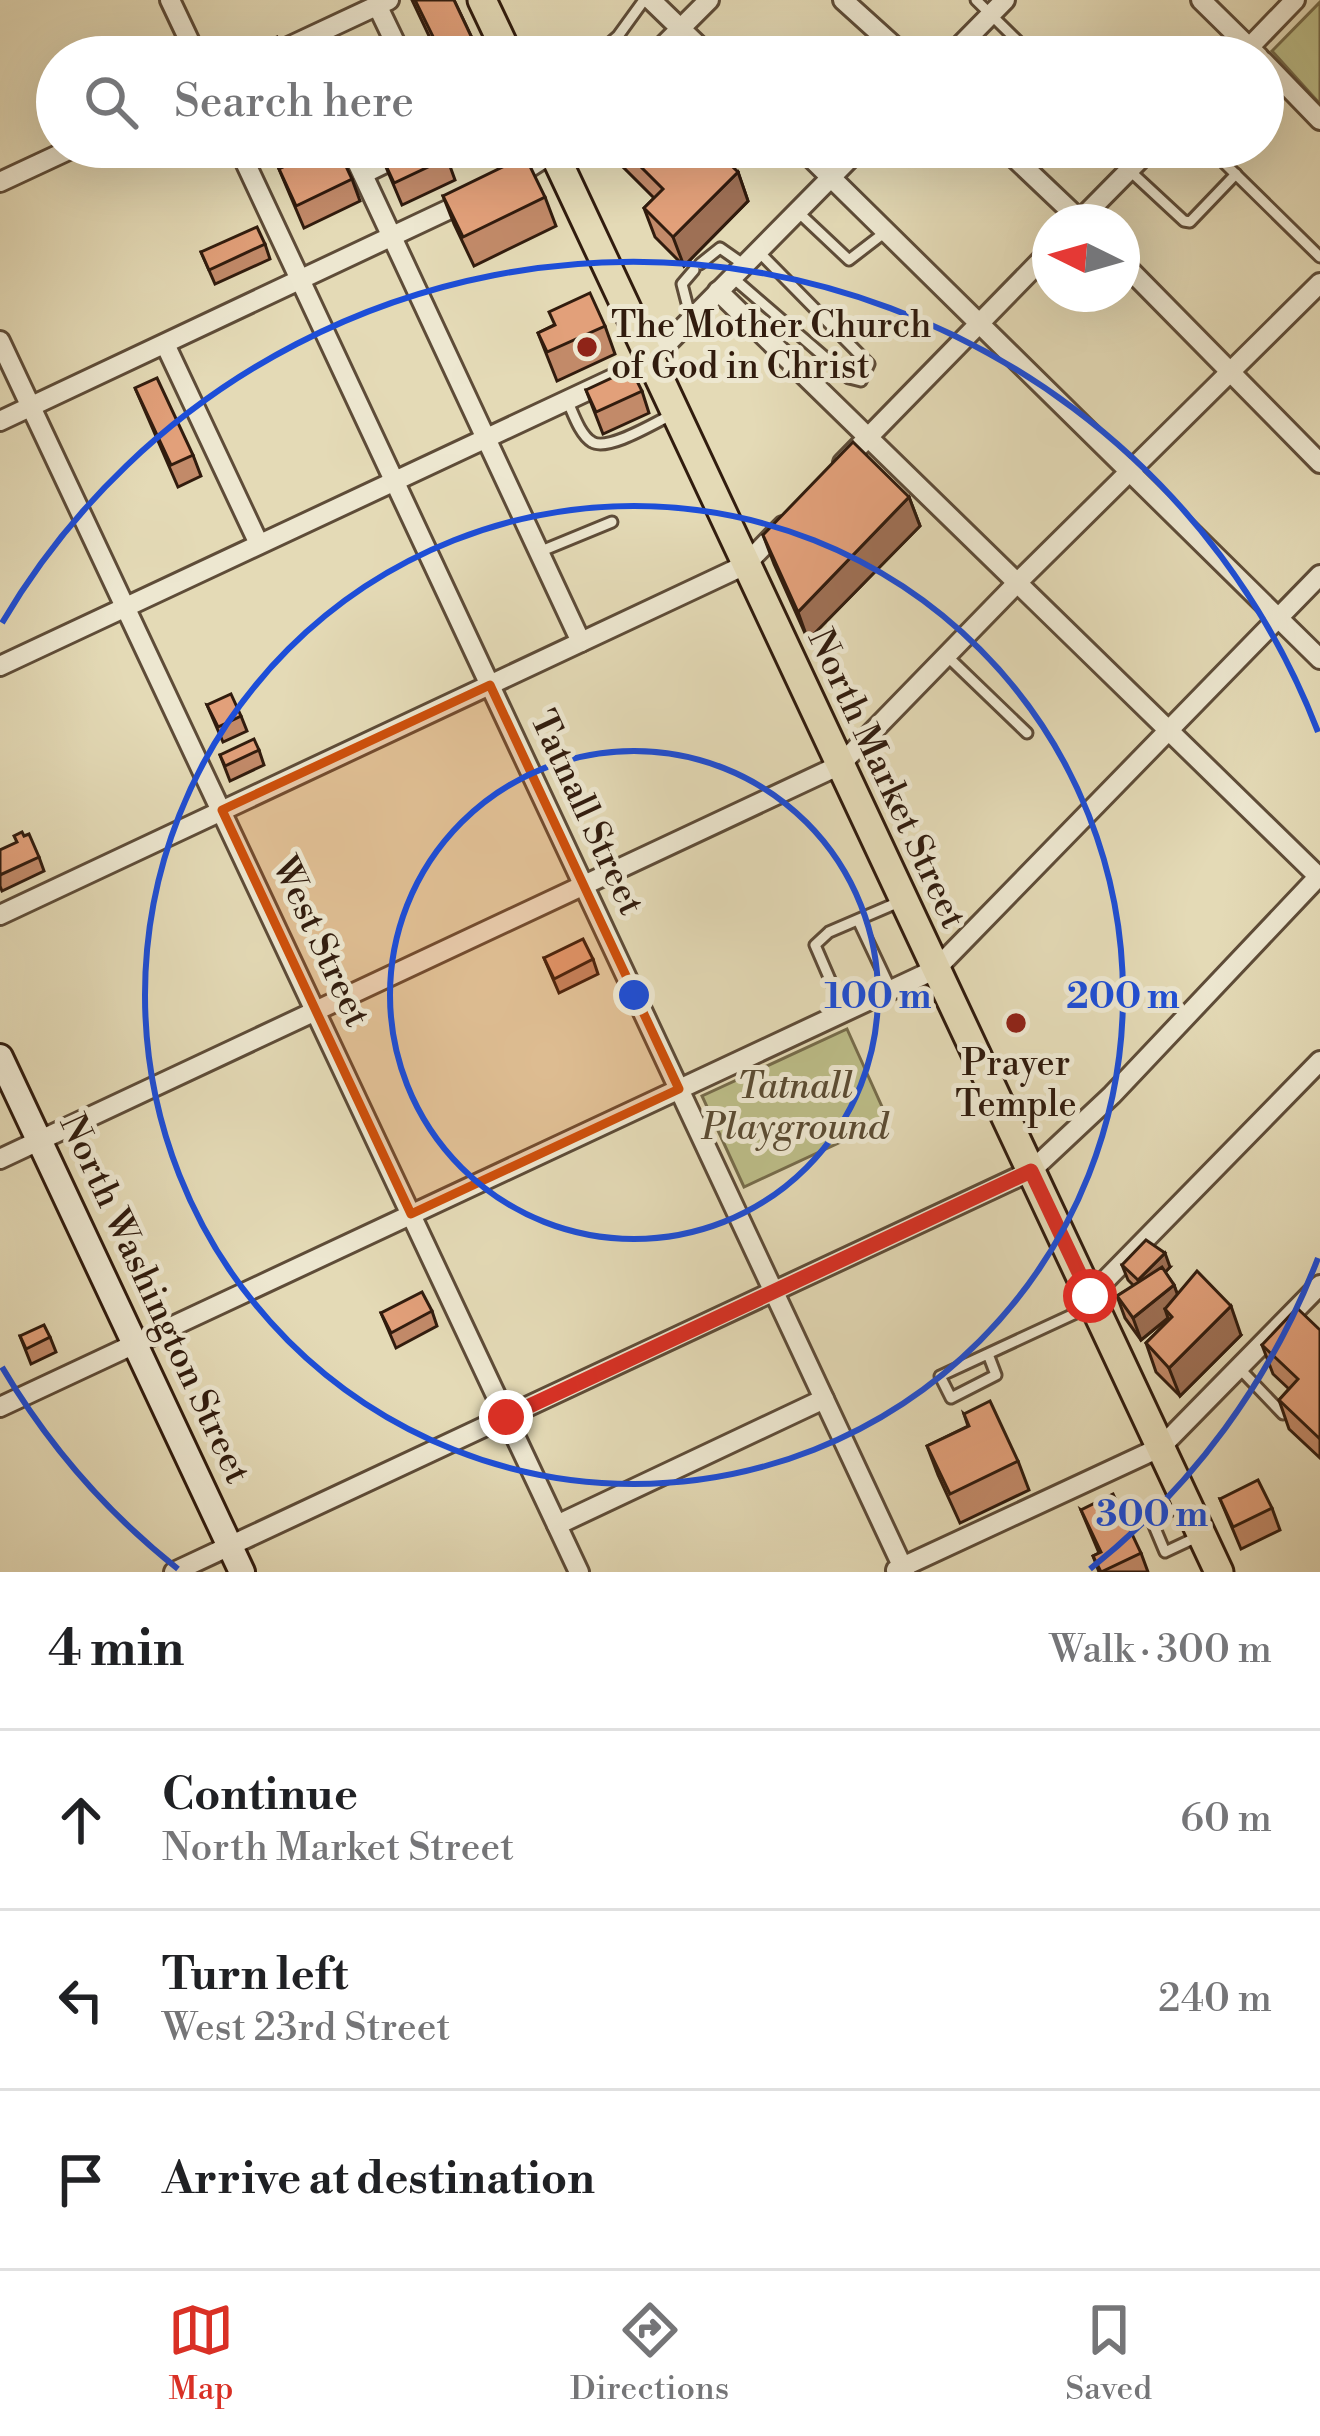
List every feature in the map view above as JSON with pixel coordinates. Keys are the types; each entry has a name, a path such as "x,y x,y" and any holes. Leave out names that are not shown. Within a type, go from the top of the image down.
{"main road":[{"path":"482,0 499,36"},
{"name":"North Market Street","path":"563,168 649,362 1220,1572"},
{"name":"North Washington Street","path":"0,1057 242,1572"}],"street":[{"path":"170,0 186,36"},
{"path":"648,0 688,36"},
{"path":"674,36 710,0"},
{"path":"842,0 883,36"},
{"path":"1201,0 1234,36"},
{"path":"1268,36 1295,0"},
{"path":"327,36 383,3 395,36"},
{"path":"970,36 998,7"},
{"path":"1284,86 1320,120"},
{"path":"0,182 36,165"},
{"name":"Tatnall Street","path":"248,168 900,1570"},
{"path":"360,168 581,642"},
{"path":"363,174 375,168"},
{"path":"0,421 532,168"},
{"path":"822,168 1320,659"},
{"path":"0,666 649,362 840,168"},
{"path":"1025,168 1062,204"},
{"path":"1095,204 1126,168"},
{"path":"836,470 1032,270"},
{"path":"174,1572 1031,1171 1112,1095 1319,876 867,439 738,271"},
{"path":"1140,280 1320,463"},
{"path":"0,1159 840,765 1320,283"},
{"name":"West Street","path":"0,341 579,1572"},
{"path":"165,344 259,544"},
{"path":"0,915 745,565 791,518"},
{"path":"0,1407 936,969 1320,574"},
{"path":"1092,1300 1320,1061"},
{"path":"900,1570 1161,1447 1320,1286"},
{"path":"557,1526 824,1399"}],"lane":[{"path":"618,36 648,0"},
{"path":"976,0 998,7 1019,36"},
{"path":"1145,168 1184,221 1190,222 1236,175"},
{"path":"1229,168 1320,257"},
{"path":"797,212 849,260 885,231"},
{"path":"691,319 682,284 720,248 738,271 849,378 861,382 869,364 779,268 738,271"},
{"path":"567,400 586,439 596,445 610,444 674,414"},
{"path":"539,552 612,522"},
{"path":"947,656 1027,733"},
{"path":"844,1012 815,945 820,938 903,900"},
{"path":"858,920 891,990"},
{"path":"988,1354 996,1375 951,1398 940,1376 1092,1300"},
{"path":"1240,1369 1283,1414"},
{"path":"1186,1502 1152,1521 1165,1552 1202,1535"}],"highlighted area":[{"path":"490,685 679,1089 411,1214 222,810"}],"green space":[{"path":"1320,2 1320,104 1284,64 1284,39"},
{"name":"Tatnall Playground","path":"847,1029 888,1120 744,1187 702,1096"}],"building":[{"path":"415,0 454,0 471,36 433,36"},
{"path":"347,168 352,179 296,206 279,169"},
{"path":"387,168 426,168 394,183"},
{"path":"500,168 531,168 545,197 463,237 443,196"},
{"path":"642,168 734,168 738,172 673,237 644,208 663,189"},
{"path":"257,227 265,244 209,270 201,252"},
{"path":"590,293 605,326 547,352 538,333 555,325 549,312"},
{"path":"631,369 642,391 596,412 586,390"},
{"path":"157,378 193,455 171,465 135,388"},
{"path":"853,442 909,497 798,612 763,535"},
{"path":"231,694 241,716 218,727 207,705"},
{"path":"254,739 259,750 225,766 220,755"},
{"path":"29,834 39,857 0,875 0,850 17,842 14,836"},
{"path":"583,939 593,959 554,979 544,958"},
{"path":"1146,1240 1165,1253 1138,1280 1122,1265"},
{"path":"1162,1267 1174,1285 1133,1318 1117,1296"},
{"path":"1197,1271 1231,1306 1169,1368 1146,1343 1172,1317 1165,1309"},
{"path":"422,1292 432,1311 391,1333 381,1313"},
{"path":"1297,1308 1320,1330 1320,1439 1279,1400 1298,1379 1262,1345"},
{"path":"44,1325 50,1337 26,1349 20,1336"},
{"path":"990,1401 1018,1461 950,1494 927,1446 969,1426 964,1414"},
{"path":"1258,1480 1272,1508 1233,1527 1220,1499"},
{"path":"1113,1494 1141,1553 1101,1572 1093,1556 1101,1552 1081,1510"}],"place":[{"name":"The Mother Church of God in Christ","path":"587,347"},
{"name":"Prayer Temple","path":"1016,1023"}],"route":[{"path":"506,1417 1031,1171 1090,1296"}]}
